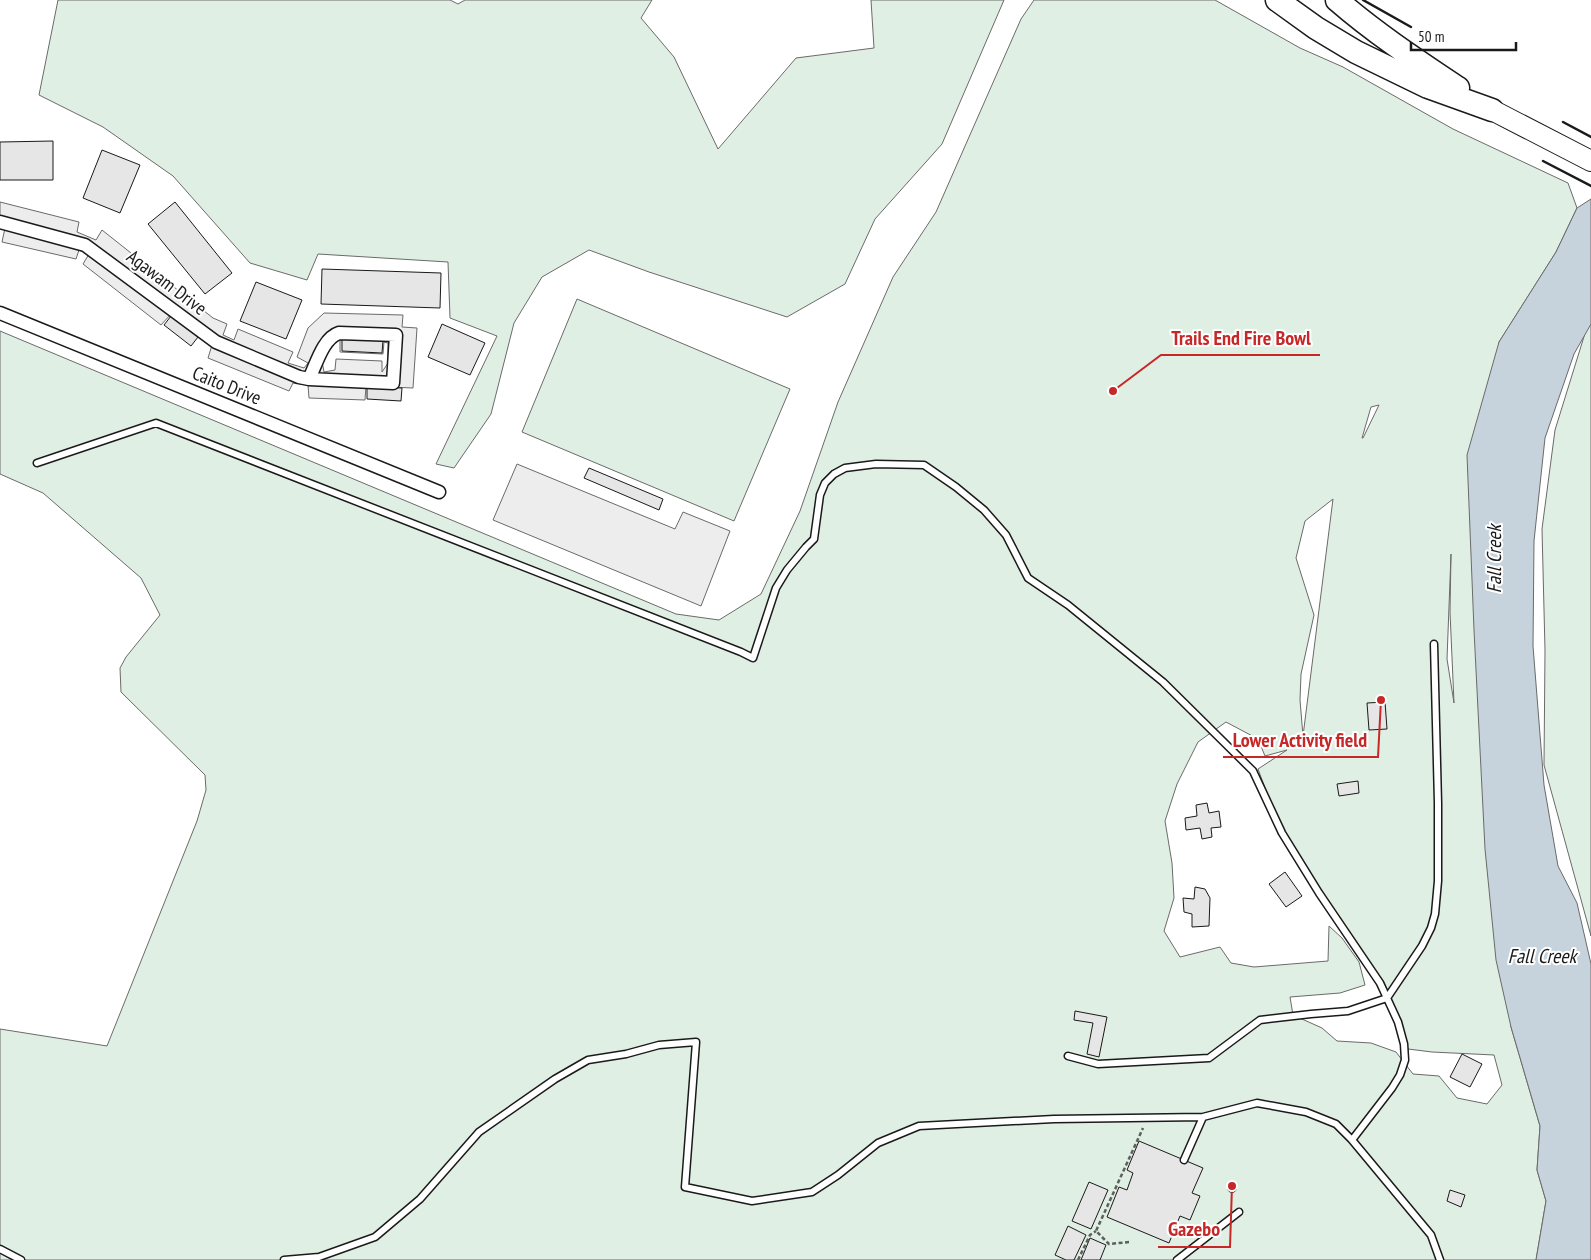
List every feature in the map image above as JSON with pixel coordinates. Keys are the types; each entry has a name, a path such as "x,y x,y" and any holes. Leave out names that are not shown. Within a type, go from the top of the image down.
{"highway":[{"path":"1277,0 1316,28 1356,52 1428,87 1492,110"},
{"path":"1337,0 1358,19 1397,48 1492,110"}],"main road":[{"path":"1492,110 1591,161"}],"street":[{"name":"Agawam Drive","path":"0,222 85,245 216,342 299,377 309,379 394,383 396,335 339,333 332,335 327,341 309,379"},
{"name":"Caito Drive","path":"0,314 439,492"}],"lane":[{"path":"37,463 156,423 753,658 776,588 793,563 814,539 820,495 825,483 834,474 845,468 876,464 924,465 956,487 997,523 1006,535 1028,578 1068,605 1163,682 1253,771 1282,833 1319,893 1380,983 1398,1022 1404,1044 1405,1060 1400,1075 1352,1140"},
{"path":"1068,1056 1098,1064 1209,1058 1260,1020 1348,1011 1387,998 1422,946 1431,928 1435,914 1438,881 1438,803 1434,644"},
{"path":"284,1260 319,1257 375,1237 420,1199 479,1132 555,1079 588,1060 626,1054 659,1045 696,1042 685,1187 752,1201 812,1192 838,1175 878,1143 919,1126 1054,1119 1203,1116 1257,1103 1306,1112 1336,1124 1352,1140 1431,1235 1440,1260"},
{"path":"1184,1160 1203,1116"},
{"path":"1177,1260 1239,1212"},
{"path":"0,1249 21,1260"}],"path":[{"path":"1078,1260 1090,1235 1096,1232 1147,1118"},
{"path":"1096,1232 1109,1244 1129,1242"}],"green space":[{"path":"58,0 450,0 458,4 465,0 652,0 641,18 674,57 718,149 796,58 874,48 871,0 1004,0 942,144 875,219 845,284 787,317 649,272 589,250 542,277 514,323 491,414 454,468 436,464 497,336 450,318 448,262 318,254 307,280 250,263 173,176 103,127 39,95"},
{"path":"1034,0 1215,0 1300,48 1343,67 1453,129 1568,183 1577,208 1556,252 1499,342 1511,1027 1540,1126 1537,1170 1546,1201 1536,1260 0,1260 0,1029 107,1046 197,821 206,790 205,775 121,692 120,668 126,657 160,615 141,578 43,493 0,474 0,331 676,614 719,620 761,594 800,511 838,402 893,277 936,212 1021,19","holes":["1379,405 1362,438 1371,407","1333,499 1303,736 1300,700 1301,674 1314,615 1296,558 1305,521","1451,554 1450,612 1454,703 1447,659","1226,722 1258,739 1265,756 1287,750 1258,769 1281,831 1385,995 1408,1049 1494,1055 1502,1085 1487,1104 1457,1098 1439,1076 1413,1074 1396,1052 1371,1043 1337,1041 1322,1028 1293,1015 1290,997 1340,993 1365,985 1359,962 1342,938 1329,926 1328,961 1254,967 1231,963 1220,947 1180,957 1164,931 1174,898 1172,863 1165,821 1177,784 1198,742"]},
{"path":"577,299 790,389 734,521 522,432"},
{"path":"1591,314 1591,936 1544,765 1545,650 1542,529 1555,430"}],"shaded area":[{"path":"0,202 79,222 77,232 96,240 102,230 213,318 227,324 223,335 234,340 238,329 293,352 288,363 304,368 308,363 297,357 308,328 324,313 403,315 402,327 417,328 413,388 366,386 365,400 309,398 308,385 293,383 289,391 208,358 212,345 171,314 161,325 83,264 89,254 79,250 76,259 2,242 5,228 0,226","holes":["340,338 340,352 383,354 384,342 388,343 388,363 382,372 382,361 336,359 335,370 324,372 322,361 334,339"]},
{"path":"517,464 675,529 683,512 730,531 701,606 493,520"}],"water":[{"name":"Fall Creek","path":"1591,199 1591,324 1574,354 1545,438 1534,541 1533,646 1544,785 1558,866 1577,903 1591,964 1591,1260 1536,1260 1546,1201 1537,1170 1540,1126 1511,1027 1496,960 1485,849 1467,455 1499,342 1556,252 1577,208"}],"building":[{"path":"53,141 53,180 0,180 0,142"},
{"path":"102,150 140,165 120,213 83,198"},
{"path":"175,202 232,273 205,294 148,224"},
{"path":"322,269 441,273 440,308 321,304"},
{"path":"256,282 302,300 286,339 240,321"},
{"path":"171,316 198,337 191,346 164,325"},
{"path":"442,324 485,343 470,375 428,357"},
{"path":"342,338 383,340 382,353 342,351"},
{"path":"367,387 402,388 401,401 367,399"},
{"path":"589,468 663,499 659,510 584,478"},
{"path":"1385,702 1387,729 1369,730 1367,703"},
{"path":"1358,781 1359,793 1339,796 1337,784"},
{"path":"1207,803 1209,813 1219,811 1221,827 1211,828 1212,837 1202,839 1200,828 1186,830 1185,818 1197,816 1196,805"},
{"path":"1285,872 1302,896 1286,907 1269,884"},
{"path":"1195,887 1205,889 1210,898 1209,926 1192,927 1192,914 1184,912 1183,898 1194,899"},
{"path":"1075,1011 1107,1017 1099,1057 1087,1054 1093,1023 1074,1020"},
{"path":"1462,1054 1482,1064 1470,1087 1450,1077"},
{"path":"1139,1141 1203,1168 1192,1193 1200,1196 1190,1220 1180,1216 1169,1243 1107,1217 1119,1187 1127,1190 1133,1173 1127,1170"},
{"path":"1089,1182 1108,1190 1091,1229 1072,1221"},
{"path":"1232,1183 1237,1188 1232,1193 1227,1188"},
{"path":"1450,1190 1465,1195 1461,1207 1447,1201"},
{"path":"1068,1226 1086,1235 1074,1260 1066,1260 1055,1255"},
{"path":"1090,1238 1106,1245 1100,1260 1081,1260"}],"wall":[{"path":"1363,0 1411,27"},
{"path":"1563,122 1591,137"},
{"path":"1543,161 1591,186"}],"place":[{"name":"Trails End Fire Bowl","path":"1113,391"},
{"name":"Lower Activity field","path":"1381,700"},
{"name":"Gazebo","path":"1232,1186"}]}
